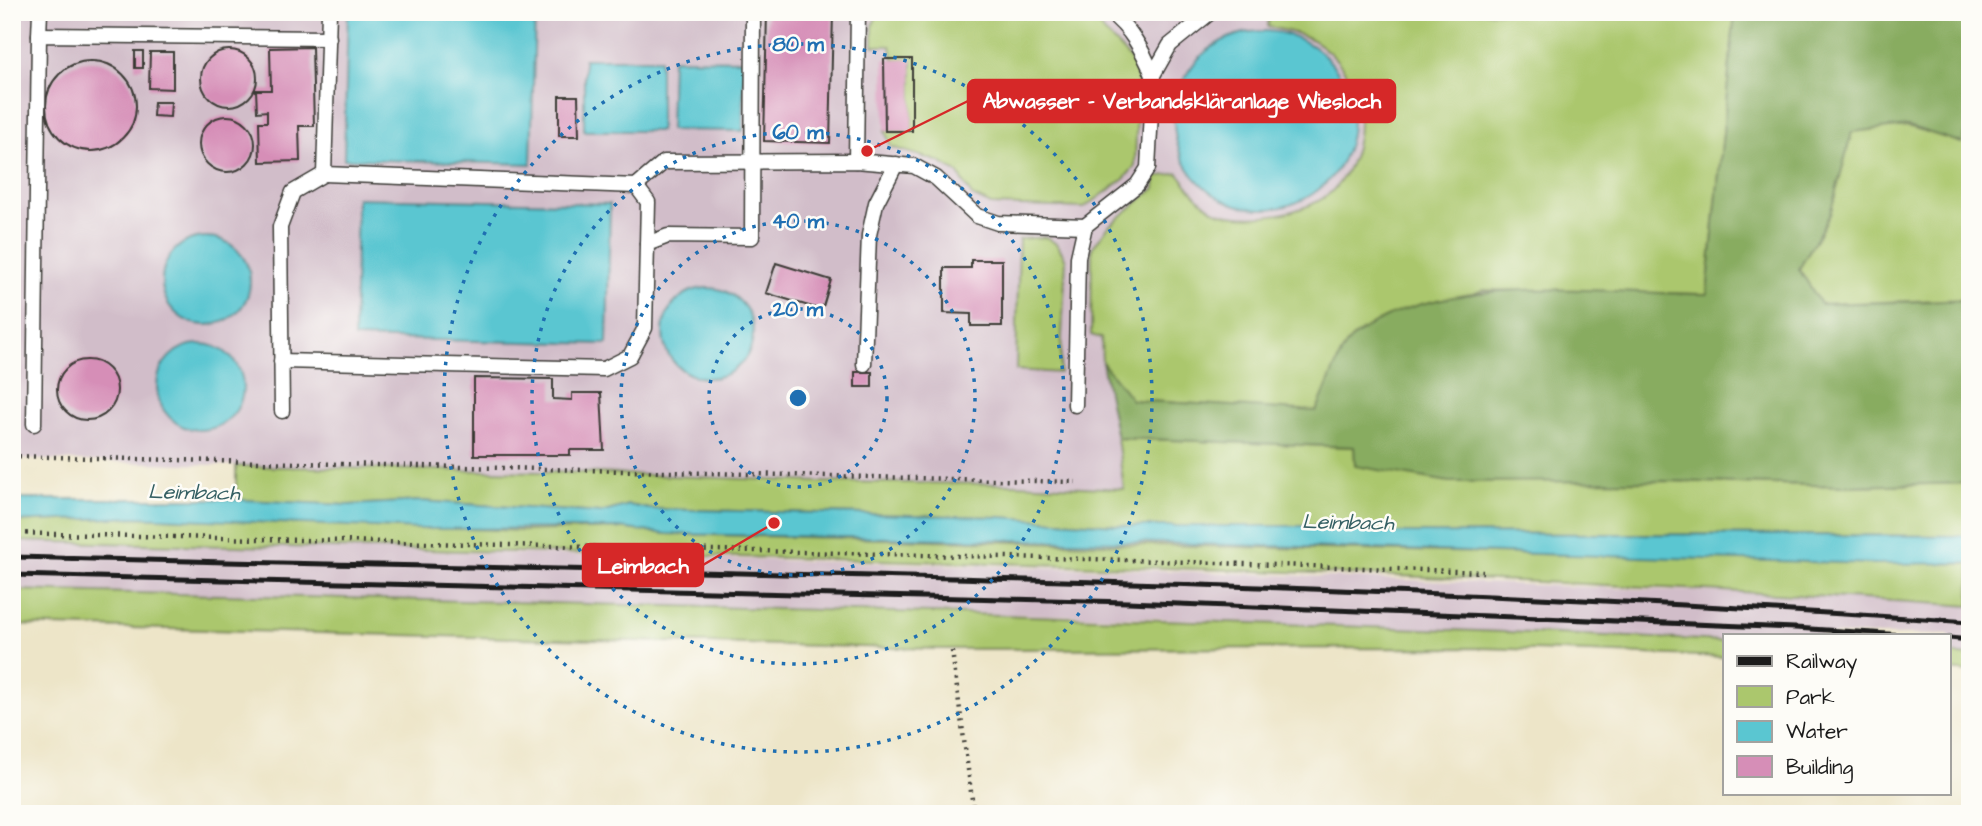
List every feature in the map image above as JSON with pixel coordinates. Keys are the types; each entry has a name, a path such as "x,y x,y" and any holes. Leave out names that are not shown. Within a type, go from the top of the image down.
{"lane":[{"path":"34,424 40,12"},
{"path":"324,174 329,12"},
{"path":"647,244 668,236 752,237 753,12"},
{"path":"856,161 858,12"},
{"path":"1075,405 1078,257 1085,226 1137,185 1148,168 1153,75 1142,49 1121,20 1109,12"},
{"path":"1153,75 1170,45 1211,12"},
{"path":"39,35 329,38"},
{"path":"282,411 281,227 293,192 324,174 636,186 664,162 856,161 914,166 936,178 977,216 998,223 1085,226"},
{"path":"864,364 869,235 876,203 896,164"},
{"path":"281,361 604,369 630,355 645,328 648,202 636,186"}],"path":[{"path":"12,456 1076,482"},
{"path":"12,533 1143,560 1483,572"},
{"path":"952,651 974,814"}],"shaded area":[{"path":"12,12 1735,12 1118,438 1124,489 1017,484 821,482 595,473 12,459"},
{"path":"12,541 1129,569 1796,595 1970,606 1970,656 1951,654 1951,634 1723,634 1723,641 1128,617 12,590"}],"green space":[{"path":"878,12 1073,15 1097,24 1132,61 1138,78 1135,166 1124,179 1084,208 991,205 972,196 958,173 940,162 891,147 885,131 912,131 912,60 893,59 891,46 873,46 873,25"},
{"path":"1269,12 1735,12 1707,294 1483,290 1349,341 1317,412 1131,400 1102,362 1101,338 1091,335 1092,248 1109,226 1155,188 1156,177 1178,173 1210,208 1228,215 1260,216 1294,211 1323,198 1333,190 1354,155 1359,116 1356,96 1338,61 1310,39 1268,27"},
{"path":"1735,12 1970,12 1970,122 1962,143 1908,126 1852,132 1830,214 1799,269 1821,304 1970,300 1970,483 1846,486 1667,481 1449,482 1355,466 1354,447 1117,438 1102,362 1132,400 1316,411 1350,340 1385,317 1427,302 1472,294 1521,290 1707,294"},
{"path":"1970,122 1970,299 1821,304 1799,269 1830,214 1852,131 1908,126 1962,143"},
{"path":"1046,237 1058,245 1066,260 1060,373 1016,370 1019,239"},
{"path":"1117,438 1354,447 1667,481 1846,486 1970,483 1970,536 1397,533 1308,526 1130,526 999,517 649,509 629,505 601,513 421,501 348,505 236,500 236,466 595,473 821,482 1017,484 1124,489"},
{"path":"135,517 524,531 619,528 667,534 1970,564 1970,606 1726,591 1237,570 12,541 12,522"},
{"path":"12,590 868,611 1511,632 1723,641 1723,657 1481,648 939,649 12,625"},
{"path":"1951,654 1970,656 1970,672 1951,670"}],"water":[{"path":"348,12 535,12 531,164 344,159"},
{"path":"1263,31 1297,38 1326,57 1345,86 1352,120 1345,154 1326,183 1297,202 1263,209 1229,202 1200,183 1181,154 1174,120 1181,86 1200,57 1229,38"},
{"path":"584,59 660,59 660,131 584,131"},
{"path":"672,59 744,60 743,131 670,130"},
{"path":"357,198 610,204 607,344 354,338"},
{"path":"197,237 215,237 231,244 243,256 250,272 250,290 243,306 231,318 215,325 197,325 181,318 169,306 162,290 162,272 169,256 181,244"},
{"path":"708,288 725,292 740,301 749,316 753,333 749,350 740,365 725,374 708,378 691,374 676,365 667,350 663,333 667,316 676,301 691,292"},
{"path":"200,344 217,347 231,356 240,370 243,387 240,404 231,418 217,427 200,430 183,427 169,418 160,404 157,387 160,370 169,356 183,347"},
{"path":"12,499 226,499 348,505 421,501 601,513 629,505 649,509 999,517 1130,526 1308,526 1397,533 1970,536 1970,563 1876,564 1129,542 667,534 619,528 422,529 135,517 12,522"}],"building":[{"path":"767,12 833,12 830,143 764,141"},
{"path":"312,47 314,126 299,126 300,161 260,162 259,122 267,122 267,111 257,112 256,90 271,90 270,48"},
{"path":"229,50 240,52 249,58 255,67 255,89 249,98 240,104 229,106 218,104 209,98 203,89 201,78 203,67 209,58 218,52"},
{"path":"135,51 143,51 143,68 135,68"},
{"path":"150,52 173,52 173,89 149,88"},
{"path":"884,59 912,59 912,131 885,131"},
{"path":"91,61 108,64 123,74 133,89 136,106 133,123 123,138 108,148 91,151 74,148 59,138 49,123 46,106 49,89 59,74 74,64"},
{"path":"559,96 578,96 579,136 559,136"},
{"path":"154,102 171,102 170,117 153,116"},
{"path":"227,116 238,118 247,124 253,133 253,155 247,164 238,170 227,172 216,170 207,164 201,155 199,144 201,133 207,124 216,118"},
{"path":"971,260 1002,260 1002,326 971,326 971,314 944,313 944,268 971,268"},
{"path":"776,263 831,280 822,310 766,293"},
{"path":"87,360 104,365 112,373 117,390 112,407 104,415 87,420 70,415 62,407 57,390 62,373 70,365"},
{"path":"855,372 872,372 872,387 855,387"},
{"path":"474,378 553,379 553,399 572,400 572,393 601,393 604,450 570,450 570,455 474,455"}],"railway":[{"path":"12,557 1237,586 1726,607 1970,622"},
{"path":"12,575 1128,602 1888,634"},
{"path":"1951,638 1970,640"}],"place":[{"name":"Abwasser - Verbandskläranlage Wiesloch","path":"867,151"},
{"name":"Leimbach","path":"774,523"}]}
